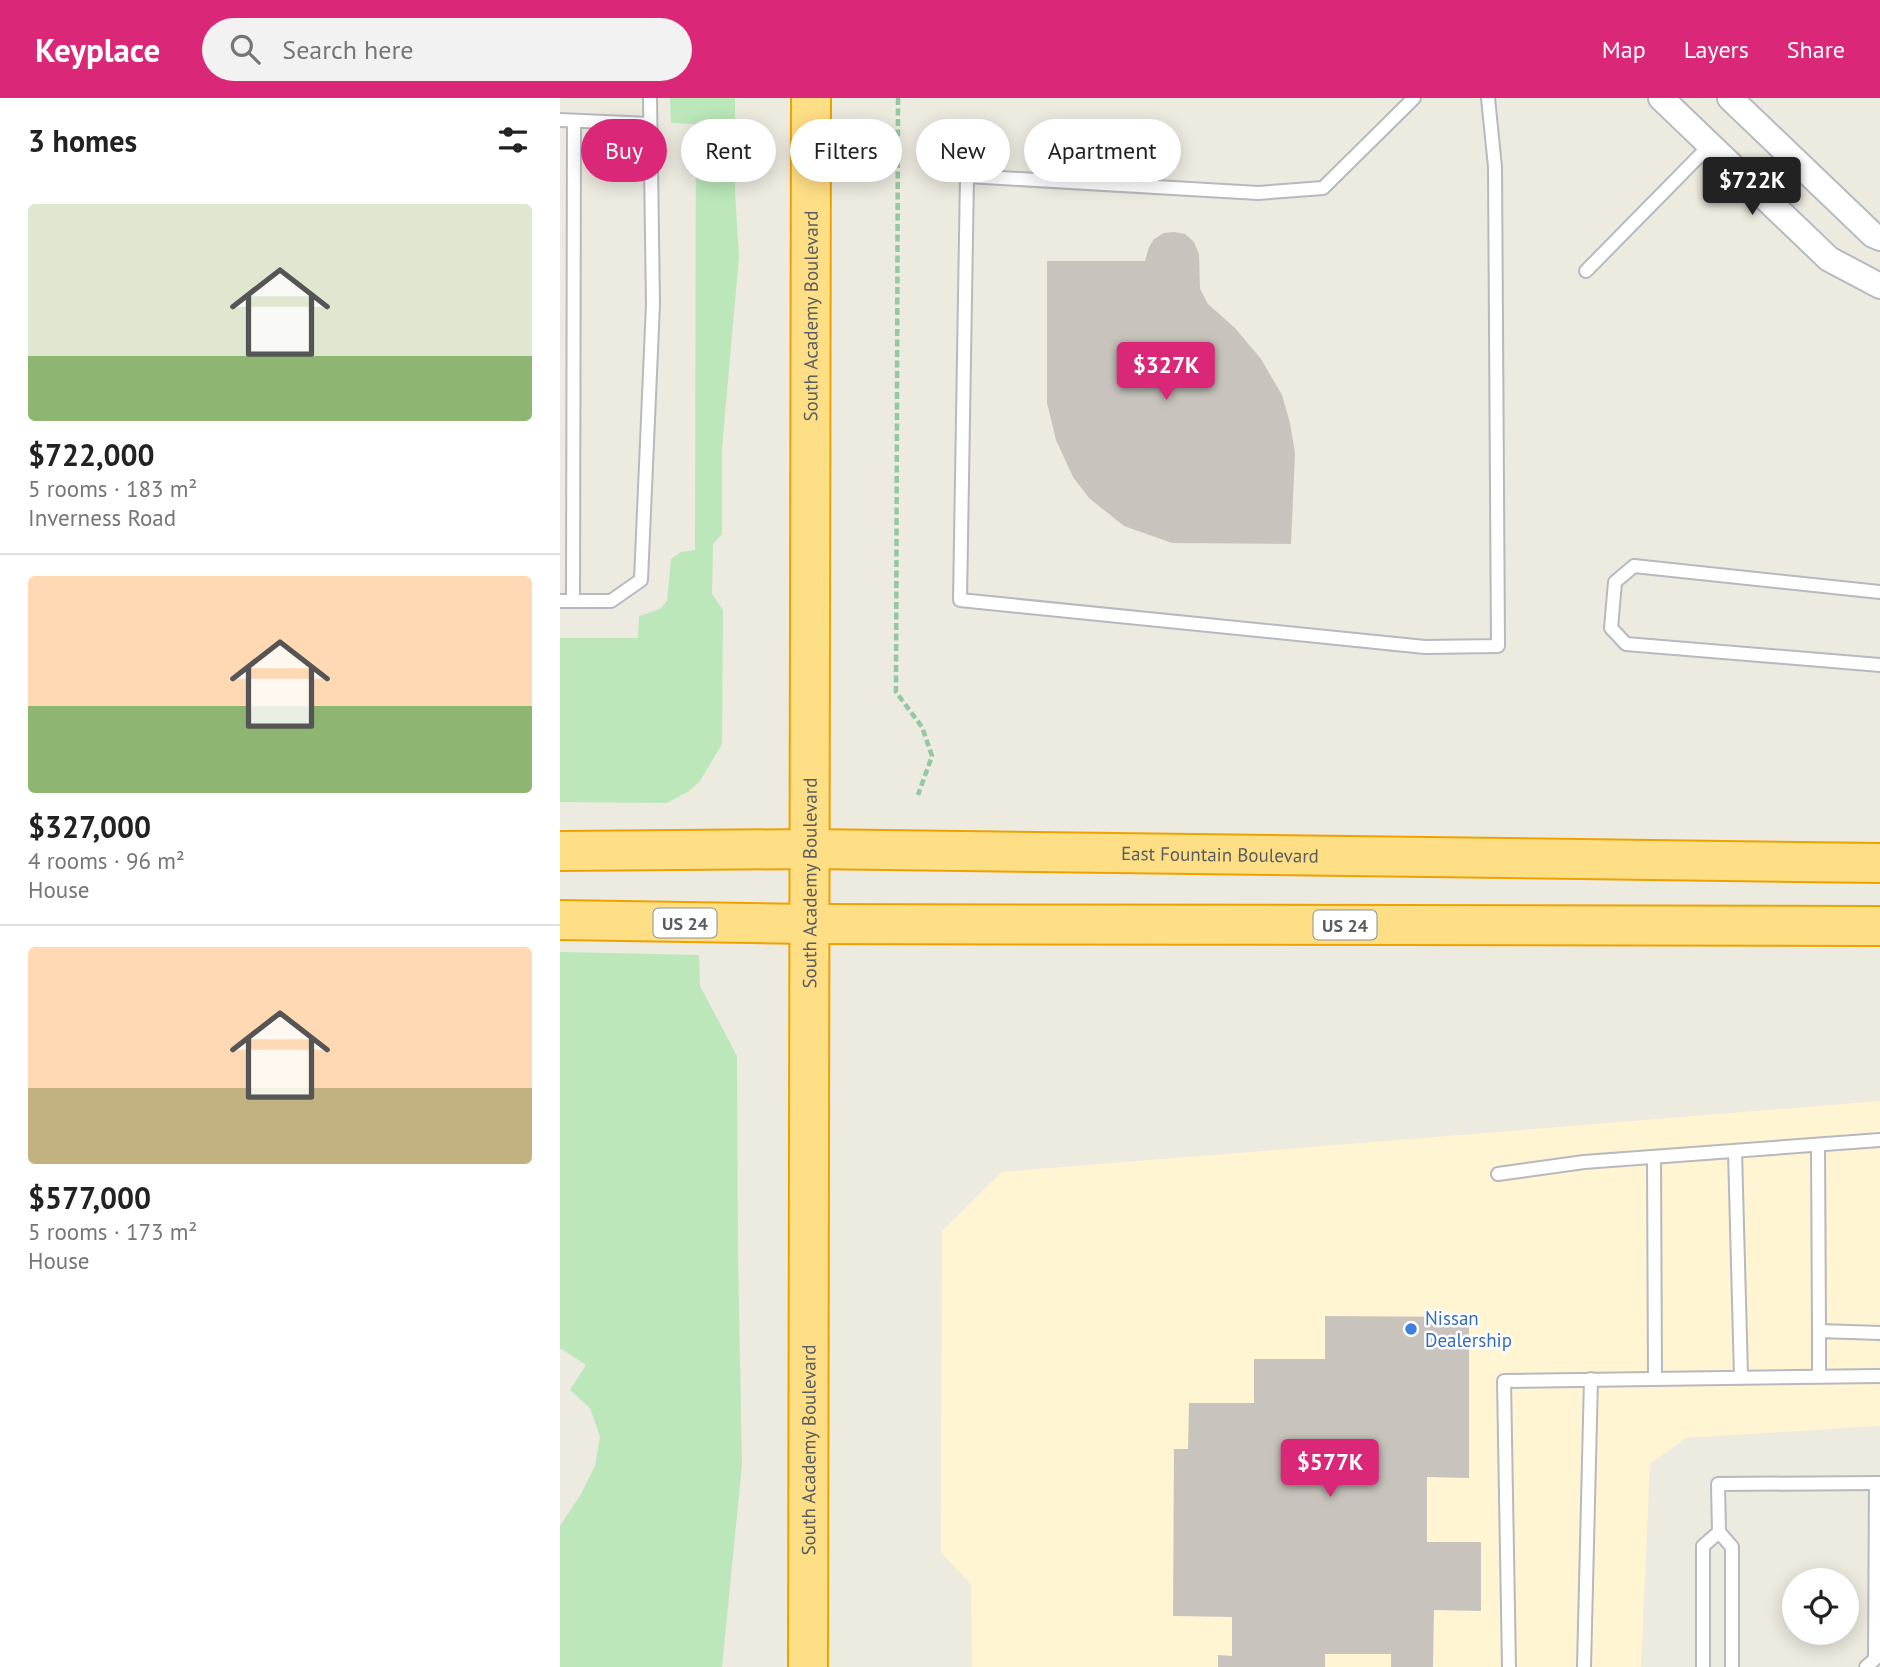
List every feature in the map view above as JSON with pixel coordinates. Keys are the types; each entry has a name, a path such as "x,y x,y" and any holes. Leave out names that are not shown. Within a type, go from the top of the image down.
{"highway":[{"name":"South Academy Boulevard","path":"808,1667 811,98"},
{"name":"East Fountain Boulevard","path":"560,851 810,849 1880,863"},
{"name":"US 24","path":"560,920 810,924 1880,926"},
{"path":"795,1667 808,1604"}],"street":[{"path":"1661,98 1829,259 1880,286"},
{"path":"1730,98 1873,235 1880,238"}],"lane":[{"path":"650,98 650,119"},
{"path":"1414,98 1323,188 1258,193 967,176 960,600 1426,647 1498,646 1495,167 1489,98"},
{"path":"560,120 581,121"},
{"path":"574,121 566,601 611,601 641,580 653,304 651,182"},
{"path":"1586,271 1710,145"},
{"path":"1880,592 1634,566 1615,582 1611,628 1626,644 1880,665"},
{"path":"1498,1174 1584,1162 1880,1140"},
{"path":"1818,1144 1819,1376"},
{"path":"1735,1151 1741,1377"},
{"path":"1654,1157 1655,1378"},
{"path":"1819,1331 1880,1333"},
{"path":"1508,1667 1504,1381 1880,1376"},
{"path":"1584,1667 1591,1380"},
{"path":"1732,1667 1732,1547 1718,1532 1718,1484 1878,1483 1875,1659 1866,1667"},
{"path":"1703,1667 1703,1546 1718,1532"}],"path":[{"path":"898,98 897,692 922,727 932,756 918,795"}],"shaded area":[{"name":"Nissan Dealership","path":"1880,1101 1880,1426 1686,1438 1650,1464 1641,1667 972,1667 971,1584 941,1553 942,1231 1002,1172"}],"green space":[{"path":"670,98 735,98 735,119 681,119 681,123 671,123"},
{"path":"696,182 735,182 739,257 722,448 722,534 713,544 712,594 723,610 722,744 700,781 689,791 667,803 560,802 560,638 638,638 639,616 660,609 667,601 671,559 681,552 695,550"},
{"path":"560,952 699,955 700,986 737,1056 742,1465 722,1667 560,1667 560,1526 595,1466 600,1437 590,1408 570,1390 586,1365 560,1348"}],"building":[{"path":"1164,233 1185,234 1194,242 1199,254 1200,289 1208,304 1235,328 1261,359 1282,395 1295,453 1291,544 1172,543 1124,526 1089,498 1073,477 1056,440 1047,403 1047,261 1145,261 1154,239"},
{"path":"1325,1316 1469,1317 1469,1478 1427,1477 1427,1542 1481,1542 1481,1611 1434,1610 1433,1667 1391,1667 1391,1654 1325,1654 1325,1667 1218,1667 1218,1655 1232,1656 1232,1617 1173,1616 1174,1449 1188,1449 1189,1403 1254,1403 1254,1359 1325,1359"}],"place":[{"name":"Nissan Dealership","path":"1411,1329"}]}
